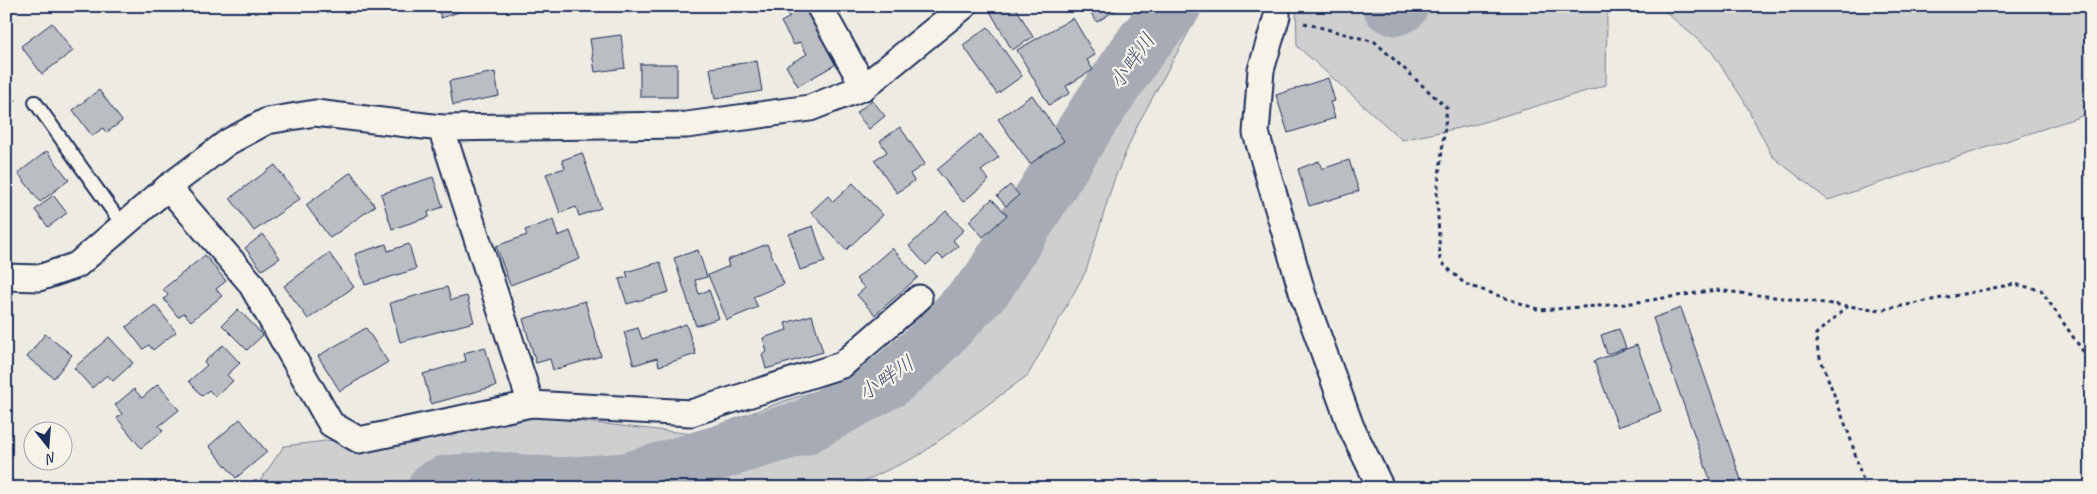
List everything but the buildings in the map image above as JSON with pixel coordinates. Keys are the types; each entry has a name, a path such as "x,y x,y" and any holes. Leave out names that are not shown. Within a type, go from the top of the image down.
{"street":[{"path":"819,6 864,87"},
{"path":"6,277 39,278 77,265 124,227 168,187 228,142 267,121 315,113 441,128 687,125 810,108 864,87 964,6"},
{"path":"1277,11 1261,70 1256,133 1303,295 1351,427 1380,488"},
{"path":"441,128 530,404"},
{"path":"168,187 250,282 331,424 360,440 530,404 691,413 842,365 919,298"}],"lane":[{"path":"35,102 124,227"}],"path":[{"path":"1277,11 1375,42 1447,108 1437,194 1440,261 1465,284 1540,310 1625,304 1716,290 1881,310 2014,284 2041,290 2091,362"},
{"path":"1848,306 1816,334 1818,352 1850,437 1864,488"}],"shaded area":[{"path":"1296,6 1614,6 1607,15 1606,85 1477,124 1402,140 1297,46"},
{"path":"1659,6 2091,6 2091,125 2085,115 1828,200 1772,156 1744,101 1712,52"},
{"path":"1199,13 1138,124 1114,180 1086,271 1028,375 918,456 849,488 255,488 284,446 531,416 694,434 787,400 862,377 954,297 1055,199 1127,88"}],"waterway":[{"name":"小畔川","path":"435,488 446,483 490,479 561,485 626,480 805,427 889,381 923,352 987,285 1091,119 1143,43 1174,6"},
{"name":"小畔川","path":"1390,6 1396,8 1401,6"}]}
